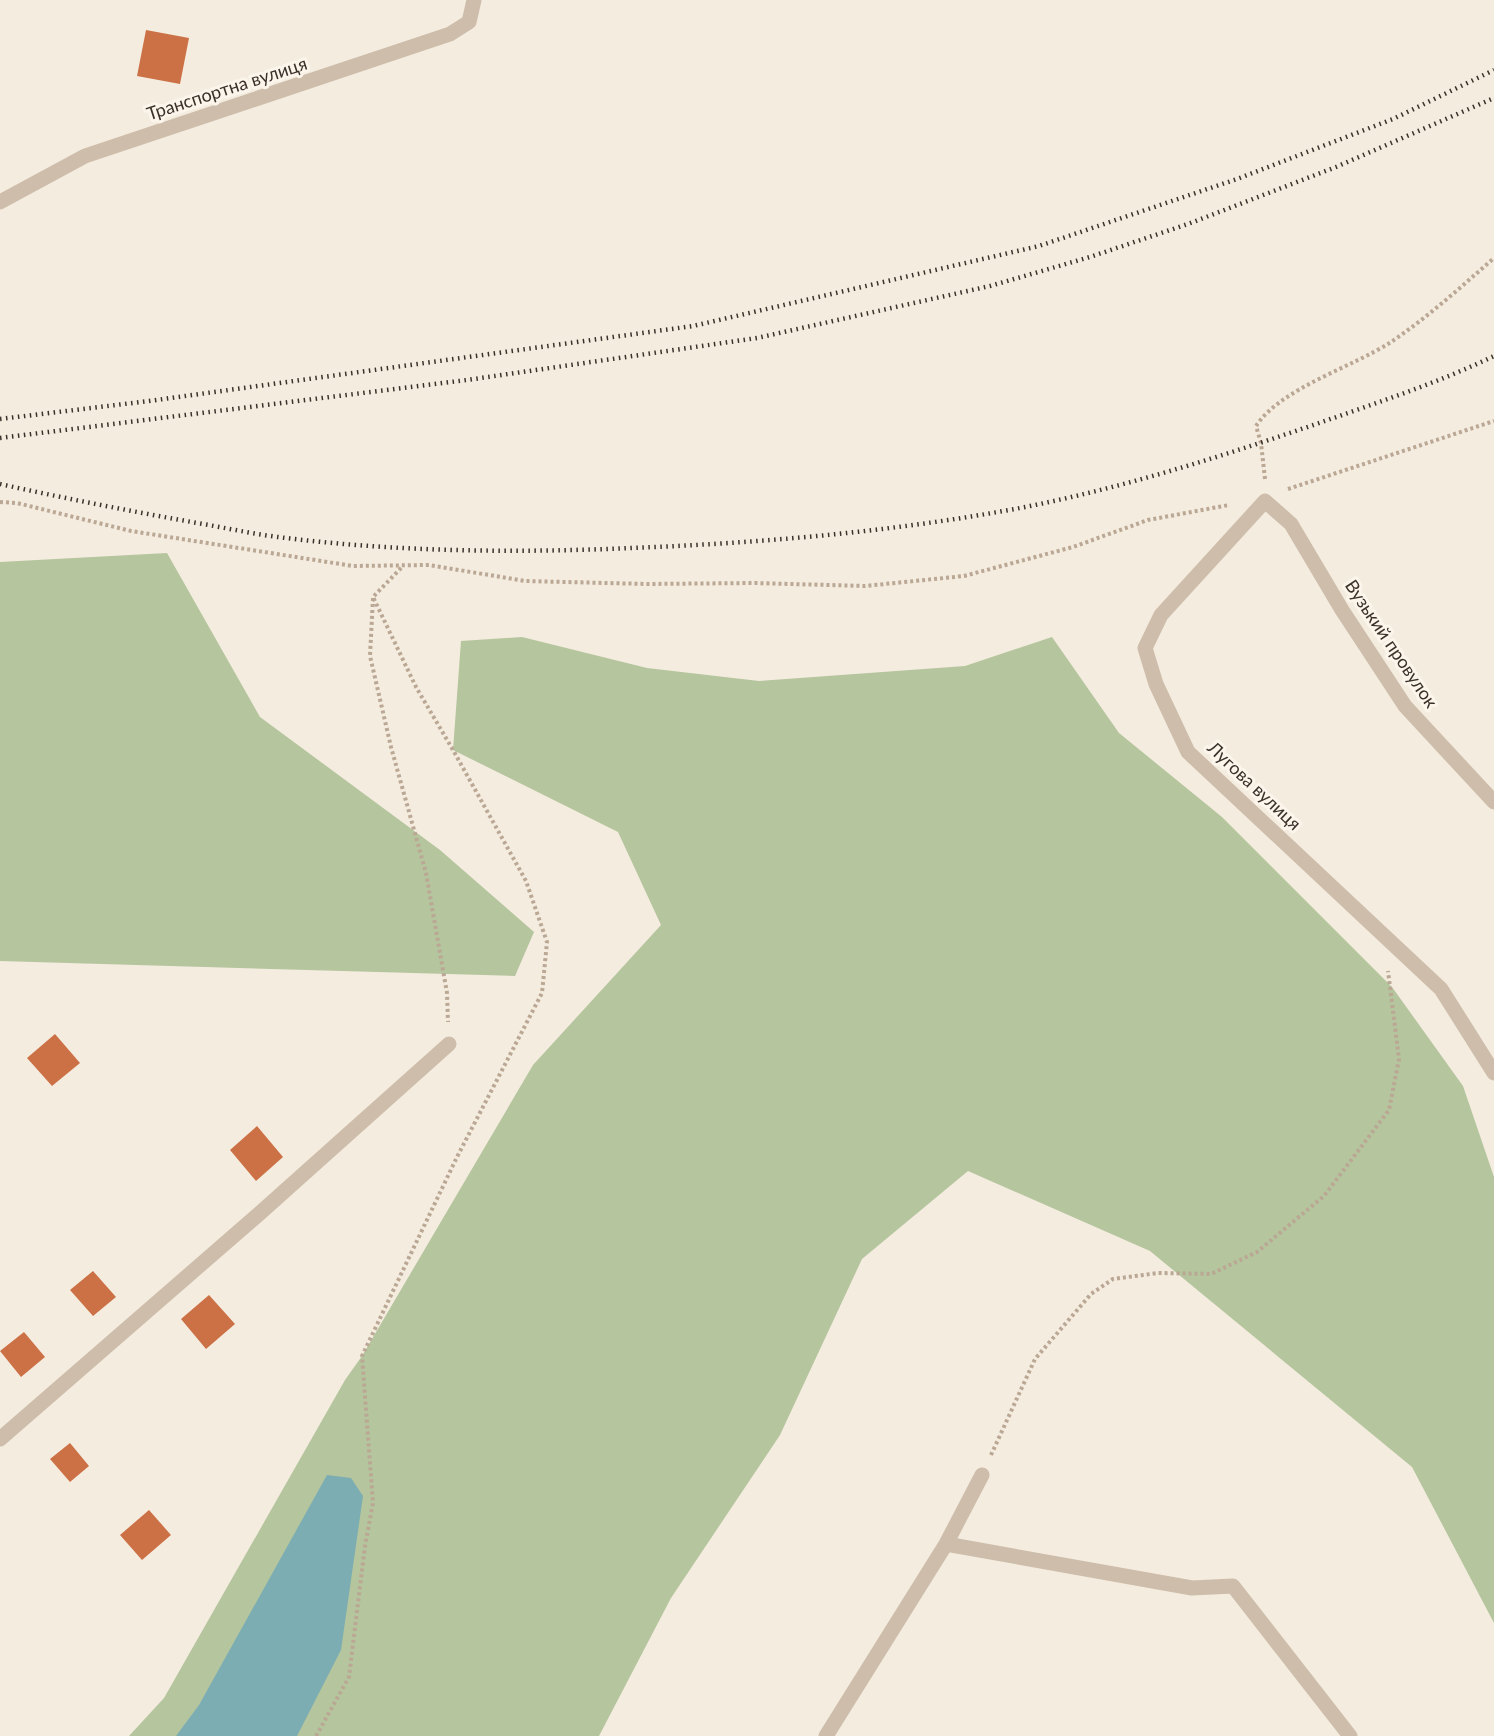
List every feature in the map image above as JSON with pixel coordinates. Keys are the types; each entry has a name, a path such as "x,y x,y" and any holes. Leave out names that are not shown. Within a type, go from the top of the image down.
{"street":[{"name":"Транспортна вулиця","path":"0,202 86,156 450,34 469,22 474,0"},
{"name":"Вузький провулок","path":"1265,501 1291,524 1342,610 1405,706 1494,802"},
{"name":"Лугова вулиця","path":"1265,501 1161,615 1145,648 1155,684 1188,752 1441,989 1494,1073"},
{"path":"0,1439 260,1213 449,1044"},
{"path":"826,1736 946,1544 982,1475"},
{"path":"946,1544 1192,1588 1233,1586 1350,1736"}],"path":[{"path":"0,502 131,531 353,566 429,565 525,581 647,584 756,582 865,586 964,576 1073,547 1149,520 1219,506 1265,501 1261,443 1257,426 1263,416 1286,399 1390,342 1453,294 1494,258"},
{"path":"1290,488 1494,421"},
{"path":"403,566 373,597 370,657 391,747 426,873 447,993 449,1044"},
{"path":"316,1736 349,1677 365,1546 373,1503 362,1356 457,1157 542,993 547,942 526,881 416,687 373,597"},
{"path":"982,1475 1035,1359 1091,1294 1113,1279 1158,1273 1211,1274 1257,1252 1324,1196 1389,1110 1399,1059 1387,963 1387,937"}],"green space":[{"path":"167,553 260,717 440,850 534,932 515,976 0,961 0,562"},
{"path":"522,637 647,668 759,681 965,666 1052,637 1119,733 1222,817 1392,987 1463,1086 1494,1177 1494,1623 1412,1467 1150,1251 968,1171 862,1259 780,1435 671,1598 599,1736 129,1736 164,1698 345,1380 362,1356 533,1065 661,925 618,832 453,750 461,641"}],"water":[{"path":"327,1475 351,1478 363,1496 341,1650 297,1736 176,1736 199,1705"}],"building":[{"path":"146,30 189,38 180,84 137,76"},
{"path":"55,1034 80,1063 52,1086 27,1058"},
{"path":"257,1126 283,1157 256,1181 230,1150"},
{"path":"93,1271 116,1297 93,1316 70,1290"},
{"path":"209,1295 235,1324 206,1349 181,1319"},
{"path":"24,1332 45,1357 21,1377 0,1351"},
{"path":"70,1443 89,1466 70,1482 50,1459"},
{"path":"149,1510 171,1535 142,1560 120,1535"}],"railway":[{"path":"0,419 149,401 693,326 1039,246 1237,179 1393,119 1494,70"},
{"path":"0,438 467,380 757,338 990,286 1090,257 1188,224 1336,167 1494,98"},
{"path":"0,484 255,534 329,543 415,549 545,551 680,546 777,539 923,524 1020,508 1097,491 1285,435 1409,391 1494,356"}]}
